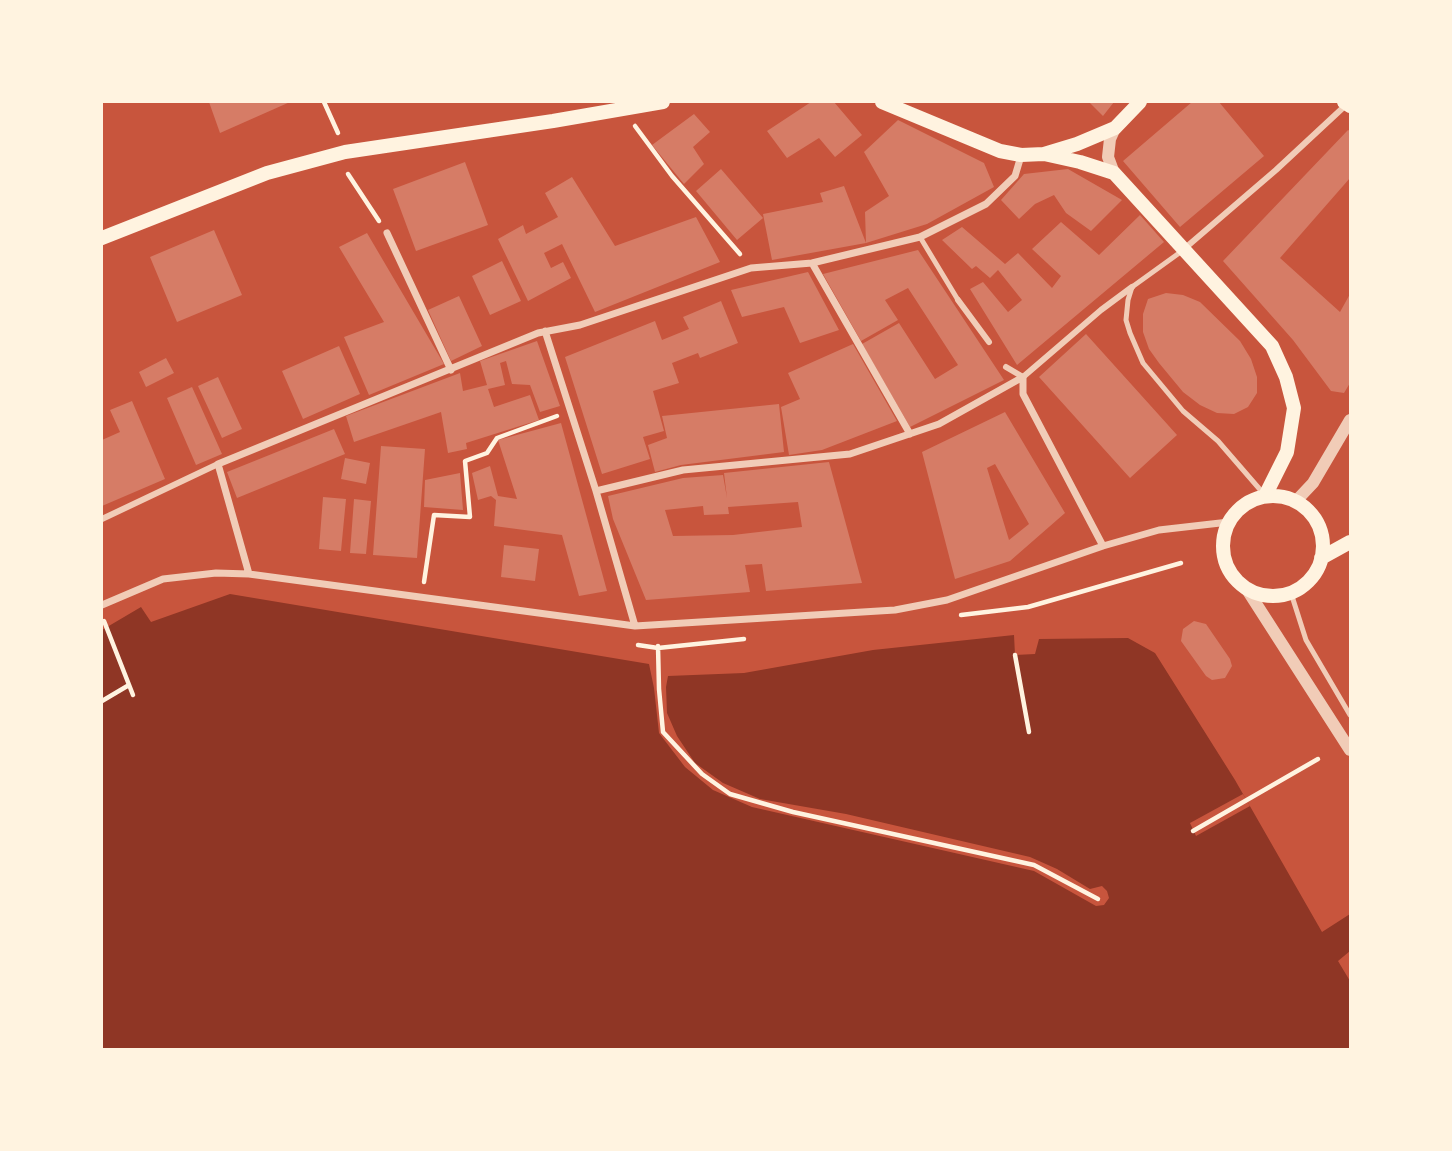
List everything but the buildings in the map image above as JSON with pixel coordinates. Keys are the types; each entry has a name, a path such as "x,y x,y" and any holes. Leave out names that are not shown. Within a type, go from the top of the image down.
{"main road":[{"path":"102,238 267,173 345,152 554,121 613,107 663,102"},
{"path":"882,102 1000,151 1021,155 1044,154 1115,128 1140,102"},
{"path":"1044,154 1114,173 1272,346 1286,377 1294,408 1287,452 1265,496"},
{"path":"1265,496 1286,497 1296,501 1307,509 1321,532 1323,545 1315,573 1291,593 1268,596 1246,589 1235,579 1227,566 1223,551 1223,536 1229,522 1240,507 1265,496"},
{"path":"1321,558 1350,542"}],"street":[{"path":"1184,249 1276,170 1347,104"},
{"path":"1114,173 1108,157 1110,139 1115,128"},
{"path":"102,519 218,464 545,331 580,325 751,268 812,263 920,237 986,204 1015,176 1021,155"},
{"path":"387,233 451,370"},
{"path":"812,263 910,434"},
{"path":"596,491 683,470 850,454 939,424 1023,377 1132,287"},
{"path":"958,300 989,342"},
{"path":"545,331 635,626"},
{"path":"1006,367 1023,377"},
{"path":"1023,377 1023,394 1103,546"},
{"path":"1296,501 1312,483 1350,419"},
{"path":"218,464 249,574"},
{"path":"102,602 163,579 216,573 249,574 635,626 895,610 947,600 1103,546 1159,530 1229,522"},
{"path":"1246,589 1350,750"}],"lane":[{"path":"920,237 958,300"},
{"path":"1184,249 1132,287 1126,320 1143,363 1183,411 1218,441 1265,496"},
{"path":"1291,593 1306,640 1350,715"}],"path":[{"path":"324,102 338,133"},
{"path":"613,107 751,268"},
{"path":"348,174 387,233"},
{"path":"422,599 434,515 470,517 465,461 486,453 497,438 571,412"},
{"path":"113,614 102,620 133,695"},
{"path":"632,644 658,648 663,732 702,774 730,794 793,812 1034,865 1098,898"},
{"path":"1015,655 1029,732"},
{"path":"102,701 129,685"},
{"path":"1193,831 1318,759"}],"shaded area":[{"path":"230,594 649,664 659,733 685,767 713,790 752,807 1034,871 1096,906 1104,905 1109,898 1102,886 1090,889 1057,869 1030,857 846,814 760,799 723,783 695,763 677,736 667,713 666,687 668,676 744,673 873,650 1014,635 1015,655 1035,654 1039,639 1128,638 1155,653 1235,780 1322,932 1350,914 1350,951 1338,961 1350,981 1350,1049 102,1050 102,630 141,607 151,622"}],"pier":[{"path":"1243,794 1250,806 1196,836 1190,823"}]}
